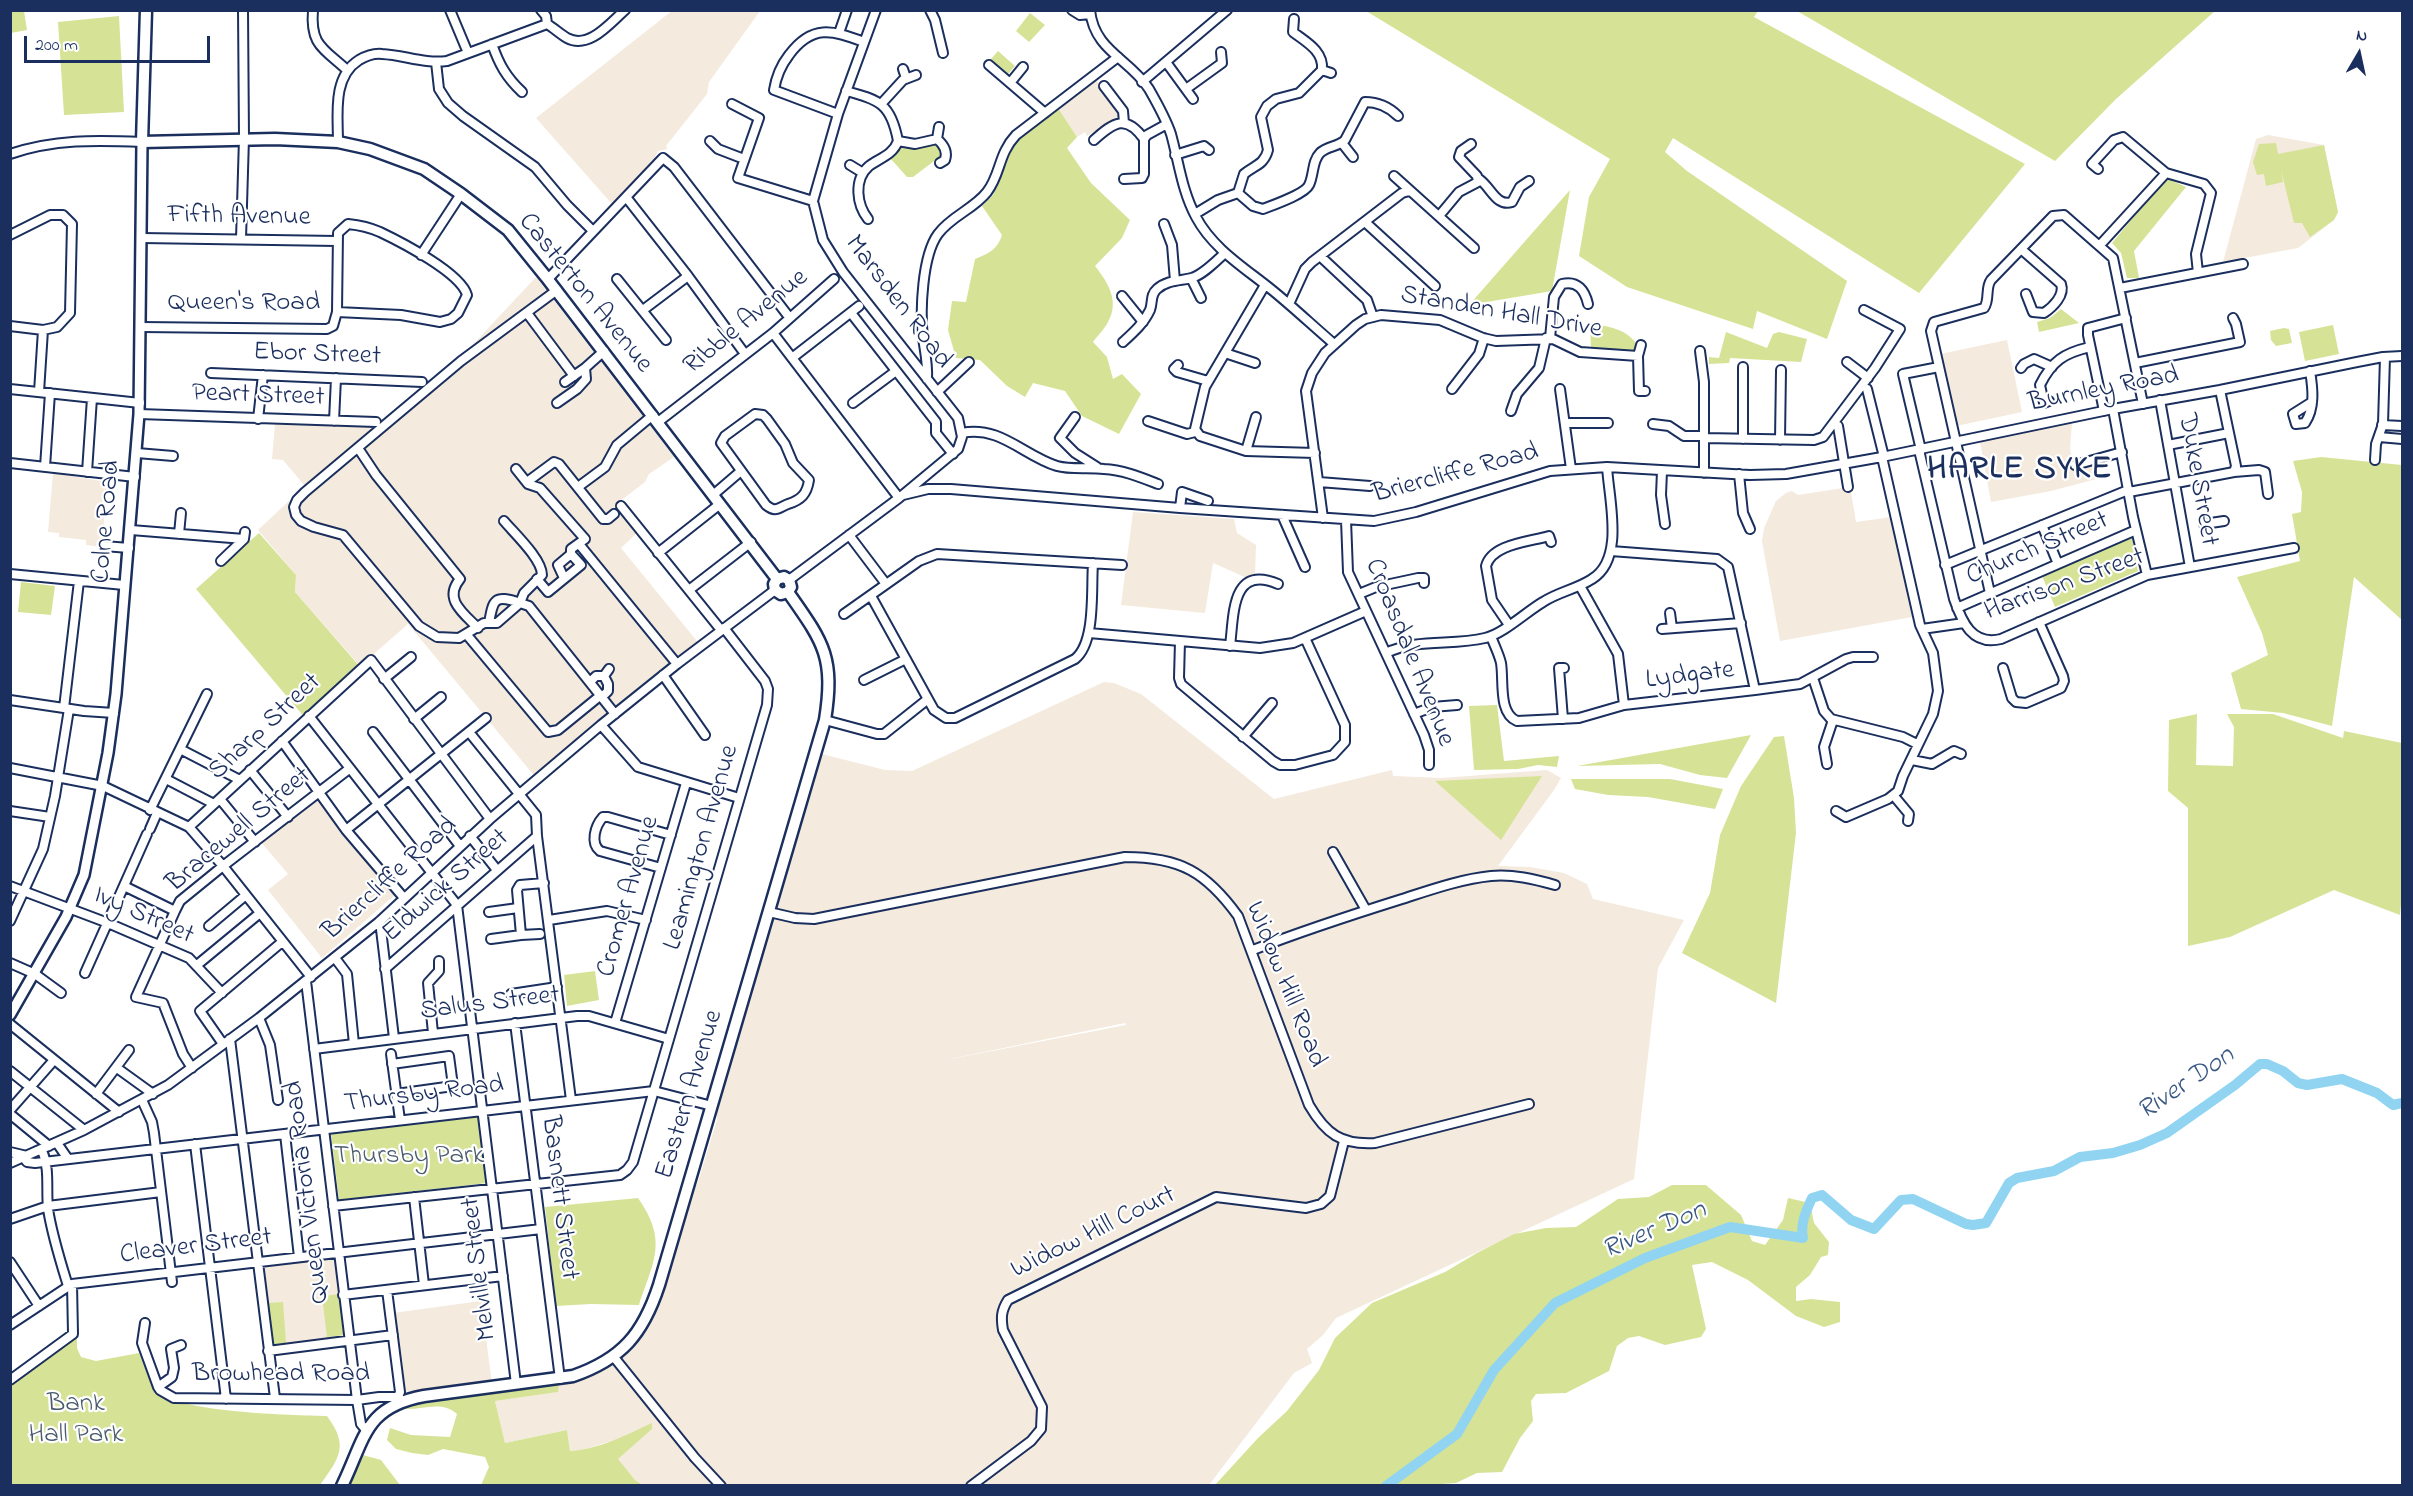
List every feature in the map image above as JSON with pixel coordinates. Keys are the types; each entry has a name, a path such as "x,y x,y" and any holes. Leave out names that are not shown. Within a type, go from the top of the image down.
{"highway":[{"name":"Colne Road","path":"142,141 146,10"},
{"name":"Casterton Avenue","path":"142,141 244,138 338,142 369,149 424,169 462,194 508,230 557,290 751,542 776,585"},
{"path":"784,577 789,580 791,587 788,592 781,594 776,585 784,577"},
{"name":"Eastern Avenue","path":"368,1428 381,1413 399,1399 560,1379 588,1371 613,1356 637,1333 647,1319 659,1285 825,720 828,664 824,650 819,637 788,592"},
{"path":"342,1485 368,1428"}],"main road":[{"name":"Colne Road","path":"10,1015 70,908 84,875 103,786 114,713 137,453 140,403 142,141"}],"street":[{"path":"241,239 244,138 243,10"},
{"path":"313,10 312,32 316,40 347,70"},
{"path":"450,10 468,53"},
{"path":"541,10 546,16 547,24 569,39 580,41 591,39 625,10"},
{"path":"838,33 847,10"},
{"path":"732,104 759,118 738,178 813,201 838,114 876,10"},
{"path":"930,10 935,20 943,53"},
{"path":"1072,10 1077,14 1090,12 1102,43 1142,82 1167,124 1182,186 1195,214 1210,236 1226,253 1334,344"},
{"path":"1142,82 1227,10"},
{"path":"1238,193 1244,174 1261,165 1267,155 1262,123 1263,111 1276,99 1296,99 1322,70 1321,57 1318,52 1290,33 1294,19"},
{"path":"338,142 339,95 347,70 363,58 377,54 436,62 468,53 547,24"},
{"path":"838,114 774,90 775,83 786,58 798,42 808,36 822,32 838,33 864,42"},
{"path":"492,44 499,64 508,78 522,92"},
{"path":"1186,89 1226,62 1221,52"},
{"path":"927,379 928,367 922,318 926,272 931,248 941,231 982,198 992,184 1005,148 1016,135 1118,57"},
{"path":"436,62 439,89 448,103 534,166 593,231"},
{"path":"1166,62 1193,99"},
{"path":"989,65 1045,113"},
{"path":"1010,83 1023,67"},
{"path":"903,69 906,78"},
{"path":"1322,70 1331,73"},
{"path":"882,103 898,84 916,75"},
{"path":"1108,88 1123,111 1124,123"},
{"path":"846,91 882,103 888,112 898,141 892,151 863,173 858,194 858,213 868,219"},
{"path":"1238,193 1253,206 1263,209 1301,193 1308,186 1318,155 1328,147 1342,143 1363,98 1390,108 1398,116"},
{"path":"1094,140 1112,125 1124,123 1135,128 1144,139 1144,174 1140,183 1124,179"},
{"path":"1144,139 1167,124"},
{"path":"937,139 939,127"},
{"path":"2093,164 2114,140 2123,137 2166,173 2204,184 2211,193 2196,254 2198,273"},
{"path":"898,141 915,144 937,139"},
{"path":"937,139 945,148 946,155 945,160 940,163"},
{"path":"10,154 58,142 142,141"},
{"path":"710,141 718,149 744,159"},
{"path":"1342,143 1353,157"},
{"path":"1471,144 1461,151 1459,157 1498,200 1506,204 1512,202 1520,187 1529,181"},
{"path":"1175,155 1206,145"},
{"path":"548,279 663,158 674,167 789,317"},
{"path":"884,158 889,166"},
{"path":"850,165 863,173"},
{"path":"2100,245 2166,173"},
{"path":"1394,176 1474,249"},
{"path":"1439,216 1454,197 1474,185 1479,179"},
{"path":"1288,304 1305,269 1402,193 1409,191"},
{"path":"1195,214 1218,200 1238,193"},
{"path":"421,255 462,194"},
{"path":"626,197 745,354"},
{"name":"Marsden Road","path":"813,201 823,240 843,272 958,418 962,433"},
{"path":"1990,593 1931,331 1934,322 1984,308 1987,302 1988,284 2053,216 2060,214 2114,258 2143,404"},
{"path":"10,235 50,215 63,215 72,224 70,313 57,327 43,330 10,326"},
{"path":"1365,222 1430,284"},
{"path":"352,224 378,231 421,255 462,285 467,295 464,304 451,319 440,322 401,315 337,312 337,241 343,226 352,224"},
{"path":"1164,224 1172,245 1174,281"},
{"name":"Fifth Avenue","path":"141,238 337,241"},
{"path":"2021,249 2061,284 2062,289 2060,296 2048,310 2037,314 2030,308 2026,294"},
{"path":"1126,337 1143,322 1155,291 1165,284 1198,275 1226,253"},
{"path":"1320,256 1367,300 1373,317"},
{"path":"2120,288 2243,264"},
{"path":"643,310 688,276"},
{"path":"1191,278 1201,298"},
{"path":"617,279 666,340"},
{"name":"Ribble Avenue","path":"578,487 605,467 617,446 773,333 834,279"},
{"path":"1511,411 1512,403 1527,389 1539,369 1548,338 1554,297 1563,284 1576,284 1586,294 1588,304"},
{"path":"1265,285 1208,381 1195,426 1196,432 1200,436 1246,451 1315,453"},
{"path":"504,521 542,568 542,574 524,593 520,603 497,623 484,623 459,638 437,637 419,626 343,535 301,521 294,507 297,500 461,361 557,290"},
{"path":"1122,296 1143,322"},
{"path":"792,358 859,306"},
{"path":"1657,422 1669,426 1684,436 1814,440 1826,434 1868,378 1900,329 1863,310"},
{"name":"Queen's Road","path":"141,327 327,329 333,326 337,312"},
{"path":"527,313 574,376"},
{"path":"850,313 936,422 936,433 953,454 961,443 962,433 978,431 1014,442 1057,466 1098,468 1146,475 1158,484"},
{"name":"Standen Hall Drive","path":"1323,518 1306,391 1318,362 1356,325 1381,315 1440,320 1484,339 1496,341 1548,338 1580,352 1638,356"},
{"path":"2104,411 2087,333 2091,325 2126,318"},
{"path":"2135,363 2240,342 2233,318"},
{"path":"39,392 43,330"},
{"path":"773,333 901,496"},
{"path":"1453,384 1479,354 1484,339"},
{"path":"1640,391 1638,356 1641,345"},
{"path":"2045,403 2040,386 2052,367 2067,352 2090,346"},
{"path":"565,382 604,351"},
{"path":"1700,351 1704,382 1704,473"},
{"path":"1225,353 1250,363"},
{"name":"Burnley Road","path":"1814,469 1920,450 2113,409 2310,371 2385,357 2403,356"},
{"path":"2376,460 2376,444 2382,425 2385,357"},
{"path":"2021,365 2034,359 2052,367"},
{"path":"937,392 969,362"},
{"path":"1847,362 1868,378"},
{"path":"1743,367 1743,439"},
{"path":"1922,629 1964,623 1957,608 1945,565 1903,374 1940,367"},
{"path":"557,403 577,389 586,379 585,368"},
{"path":"1174,369 1180,374 1208,381"},
{"path":"1780,440 1781,370"},
{"path":"853,403 896,371"},
{"path":"2310,371 2312,402"},
{"name":"Ebor Street","path":"211,373 422,382"},
{"path":"258,419 262,375"},
{"path":"334,421 336,378"},
{"path":"10,388 140,403"},
{"path":"1560,389 1571,469"},
{"path":"1838,817 1853,815 1894,796 1933,714 1938,691 1933,653 1922,629 1867,389"},
{"path":"2220,390 2235,471"},
{"path":"45,467 50,393"},
{"path":"87,472 92,398"},
{"name":"Duke Street","path":"2160,400 2190,567"},
{"path":"2113,409 2147,575"},
{"name":"Peart Street","path":"139,414 376,422"},
{"path":"755,414 760,414 767,419 785,444 793,463 807,476 808,486 799,500 774,510 766,505 741,471 722,443 722,438 755,414"},
{"path":"1075,417 1060,438 1075,453 1098,468"},
{"path":"1246,451 1256,417"},
{"path":"1148,421 1160,429 1187,434 1196,432"},
{"path":"1565,423 1608,423"},
{"path":"2382,425 2403,426"},
{"path":"1838,426 1848,487"},
{"path":"2168,445 2229,433"},
{"path":"2379,437 2403,439"},
{"path":"358,447 376,475 460,579 451,595 454,603 478,628"},
{"path":"2075,465 2122,452"},
{"path":"137,453 173,456"},
{"name":"Briercliffe Road","path":"789,580 953,454"},
{"path":"527,482 554,462 560,464 603,519 608,519 614,514"},
{"path":"10,463 135,477"},
{"path":"1386,653 1408,646 1491,636 1548,598 1580,586 1601,573 1606,565 1613,540 1607,467"},
{"name":"Briercliffe Road","path":"901,496 928,489 951,489 1180,508 1374,520 1416,512 1550,471 1607,467 1704,473 1786,474 1814,469"},
{"path":"516,469 527,482 540,488 585,539 571,549 571,554 558,565 564,578"},
{"path":"1945,565 2129,491 2235,471 2259,470 2265,472 2268,494"},
{"path":"658,553 717,499 741,471"},
{"path":"1662,471 1661,495 1665,524"},
{"path":"926,474 928,489"},
{"path":"1739,474 1743,513 1750,529"},
{"path":"1319,482 1370,486"},
{"path":"1180,508 1182,492 1208,501"},
{"path":"621,506 723,629"},
{"path":"179,534 181,513"},
{"path":"1282,515 1305,567"},
{"name":"Croasdale Avenue","path":"1346,520 1348,572 1427,743 1430,765"},
{"path":"2204,524 2224,521"},
{"path":"2042,525 2058,564"},
{"path":"130,530 245,536 220,561"},
{"name":"Church Street","path":"1957,608 2136,530"},
{"path":"849,535 886,584"},
{"path":"1509,625 1491,600 1486,566 1488,561 1500,550 1549,537"},
{"path":"689,590 751,542"},
{"path":"579,544 677,664"},
{"path":"104,546 129,548"},
{"name":"Harrison Street","path":"1964,623 1973,636 1986,641 2001,639 2147,575 2294,548"},
{"name":"Lydgate","path":"1491,636 1501,662 1505,708 1511,718 1526,722 1579,718 1624,705 1755,690 1731,573 1724,563 1717,560 1611,551"},
{"path":"844,614 928,556 946,553 1122,565"},
{"path":"537,579 548,592 581,565 571,554"},
{"path":"871,596 939,715 946,718 962,716 1075,659 1082,653 1089,633 1093,563"},
{"path":"10,574 124,585"},
{"path":"1359,594 1376,587 1424,578"},
{"path":"1230,646 1239,590 1251,581 1274,580"},
{"path":"10,921 43,849 50,817 67,708 79,581"},
{"name":"Briercliffe Road","path":"10,1163 84,1130 142,1100 192,1068 380,921 470,836 519,794 776,585"},
{"path":"1580,586 1618,654 1624,705"},
{"path":"489,623 492,603 495,601 509,599 529,606 615,714"},
{"path":"1089,633 1230,646 1270,647 1305,638 1366,611"},
{"name":"Lydgate","path":"1670,613 1672,628"},
{"path":"2003,668 2012,698 2016,702 2026,703 2061,688 2064,681 2063,676 2039,622"},
{"name":"Lydgate","path":"1662,629 1741,623"},
{"name":"Leamington Avenue","path":"535,1183 620,1175 633,1162 767,705 768,689 759,672 723,629"},
{"path":"467,635 548,732 558,730 608,692 608,684 604,676"},
{"path":"1180,642 1179,678 1181,684 1273,761 1287,766 1333,754 1342,747 1347,737 1345,725 1305,638"},
{"path":"411,657 384,679 490,819"},
{"path":"1755,690 1783,688 1813,678 1846,659 1873,657"},
{"path":"864,680 906,659"},
{"name":"Sharp Street","path":"189,827 371,660 384,679"},
{"path":"1559,668 1563,719"},
{"path":"604,676 609,669"},
{"path":"663,675 705,735"},
{"path":"590,682 596,676 604,676"},
{"path":"1813,678 1824,711 1833,720 1903,737 1917,744"},
{"path":"85,973 148,832 166,779 207,694"},
{"path":"414,719 441,697"},
{"path":"825,720 884,734 928,699"},
{"path":"10,700 114,713"},
{"path":"1243,736 1272,704"},
{"path":"1414,714 1432,707 1457,705"},
{"path":"309,716 457,905"},
{"path":"346,830 486,718"},
{"path":"1829,759 1826,738 1833,720"},
{"path":"601,725 638,767 739,798"},
{"path":"373,732 460,846"},
{"path":"469,732 536,815 571,1100"},
{"path":"282,741 346,830 404,898"},
{"path":"180,749 240,780"},
{"path":"1912,760 1932,764 1955,750"},
{"path":"10,768 103,786 189,827 246,895 308,979"},
{"name":"Bracewell Street","path":"192,1068 183,1054 163,1003 136,997 180,901 349,769"},
{"path":"250,770 288,817"},
{"path":"166,779 217,801 255,842"},
{"name":"Cromer Avenue","path":"615,1023 686,783"},
{"path":"1894,796 1911,816"},
{"path":"10,811 50,817"},
{"path":"661,868 600,850 594,842 599,822 608,817 671,834"},
{"path":"470,836 497,870"},
{"name":"Eldwick Street","path":"386,969 537,836"},
{"path":"1333,852 1366,910"},
{"name":"Widow Hill Road","path":"769,912 795,918 814,919 1125,857 1149,857 1175,862 1199,874 1220,891 1238,916 1253,950 1309,1105 1319,1121 1344,1141"},
{"path":"1253,950 1366,910 1433,889 1481,878 1522,878 1555,885"},
{"path":"521,935 517,890 520,885 544,883"},
{"name":"Ivy Street","path":"10,886 108,923 189,958 222,993"},
{"path":"124,886 175,911"},
{"path":"208,926 246,895"},
{"name":"Melville Street","path":"457,905 516,1384"},
{"path":"489,912 518,908"},
{"path":"549,920 607,911 645,920"},
{"path":"197,965 260,913"},
{"path":"380,921 394,1038"},
{"path":"491,939 540,934"},
{"path":"275,1398 243,1138 226,1041 200,1011 282,942"},
{"path":"335,958 347,974 354,1044"},
{"path":"433,1033 428,985 438,971 439,961"},
{"path":"10,963 35,974 61,993"},
{"name":"Queen Victoria Road","path":"308,979 314,1049 357,1400 361,1424 368,1428"},
{"path":"511,993 557,987"},
{"name":"Salus Street","path":"314,1049 561,1017 589,1016 669,1039"},
{"path":"258,1018 270,1045 278,1100"},
{"name":"Basnett Street","path":"515,1023 560,1379"},
{"path":"10,1024 119,1112"},
{"path":"96,1094 129,1050"},
{"path":"391,1054 400,1120"},
{"path":"392,1064 449,1056 452,1076 453,1086 396,1094"},
{"path":"54,1060 10,1112 49,1146 68,1159"},
{"path":"117,1068 153,1094"},
{"path":"10,1071 84,1130"},
{"name":"Thursby Road","path":"10,1152 26,1157 27,1162 47,1162 654,1091 712,1106"},
{"path":"142,1100 152,1122 172,1282"},
{"path":"1344,1141 1358,1144 1375,1143 1529,1104"},
{"path":"285,1134 299,1257"},
{"name":"Widow Hill Court","path":"971,1485 1031,1441 1041,1429 1042,1407 1003,1330 1002,1310 1008,1300 1216,1197 1306,1208 1321,1204 1330,1196 1344,1141"},
{"path":"195,1144 212,1268 226,1399"},
{"path":"10,1380 73,1334 70,1285 51,1229 48,1206 49,1146"},
{"path":"333,1206 535,1183"},
{"path":"10,1219 48,1206 161,1192"},
{"path":"414,1197 424,1285"},
{"name":"Cleaver Street","path":"10,1325 70,1285 541,1229"},
{"path":"10,1262 39,1306"},
{"path":"344,1295 503,1276"},
{"path":"387,1290 399,1399"},
{"name":"Browhead Road","path":"145,1323 142,1343 158,1387 174,1398 399,1399"},
{"path":"268,1351 393,1335"},
{"path":"158,1387 172,1377 174,1368 171,1349 181,1346"},
{"path":"613,1356 695,1458 721,1485"}],"shaded area":[{"path":"673,10 760,11 709,82 707,94 666,146 667,149 658,151 654,159 612,204 536,118"},
{"path":"1096,80 1121,115 1087,136 1085,132 1077,137 1058,108"},
{"path":"2268,135 2324,145 2338,212 2334,220 2298,248 2223,262 2256,139"},
{"path":"536,277 674,457 649,474 645,482 615,505 637,533 621,548 701,646 537,779 408,624 360,666 295,592 296,575 258,530 305,486 283,460 272,459 275,424 379,426 466,352"},
{"path":"2007,340 2022,412 1956,426 1940,354"},
{"path":"2072,423 2070,448 2073,468 2098,463 2100,478 2051,491 1991,502 1980,442"},
{"path":"53,473 107,482 102,547 86,545 86,540 59,537 59,533 48,532"},
{"path":"1843,488 1851,492 1856,522 1892,517 1912,617 1780,641 1762,541 1764,528 1776,501 1786,493 1792,491 1798,495"},
{"path":"1133,512 1234,519 1237,533 1256,545 1255,576 1247,578 1213,563 1205,613 1121,605"},
{"path":"1104,682 1114,683 1141,694 1274,799 1392,770 1393,776 1442,778 1547,770 1561,778 1498,866 1530,867 1564,873 1587,884 1593,899 1684,920 1658,968 1634,1179 1336,1318 1323,1335 1307,1349 1312,1363 1294,1373 1209,1485 643,1485 635,1480 617,1459 652,1429 582,1450 570,1451 567,1430 505,1443 495,1401 558,1392 558,1384 593,1375 612,1364 629,1348 693,1185 697,1185 717,1120 717,1106 822,754 885,770 912,771","holes":["1125,1023 1126,1025 935,1062"]},
{"path":"319,797 396,894 322,958 268,890 288,874 261,842"},
{"path":"336,1257 346,1337 273,1346 263,1265"},
{"path":"481,1301 492,1383 403,1392 393,1313"}],"green space":[{"path":"11,10 24,11 27,30 11,33"},
{"path":"1366,11 1758,11 1754,17 2025,164 1919,293 1673,138 1665,152 1687,171 1847,281 1827,339 1757,311 1753,329 1627,287 1579,256 1589,197 1610,159"},
{"path":"1797,11 2215,11 2116,99 2055,161"},
{"path":"1030,13 1045,25 1029,42 1016,31"},
{"path":"119,16 124,112 64,115 58,22"},
{"path":"998,51 1015,66 1008,74 991,59"},
{"path":"1058,108 1077,137 1067,148 1091,183 1130,220 1122,238 1095,266 1109,288 1113,303 1110,319 1093,342 1107,357 1113,379 1122,374 1141,394 1119,434 1082,416 1065,391 1033,383 1025,397 1007,386 980,360 956,358 948,330 952,301 966,302 975,259 992,250 1002,235 982,206 993,195 1016,141"},
{"path":"936,143 942,155 913,177 907,177 890,158 901,145 917,147"},
{"path":"2276,143 2278,154 2324,145 2338,212 2334,220 2310,237 2302,223 2294,223 2281,170 2283,182 2266,186 2264,174 2257,175 2253,162 2259,144"},
{"path":"2166,178 2186,187 2134,251 2139,278 2127,278 2121,253 2112,243"},
{"path":"1570,190 1552,291 1469,305"},
{"path":"2061,309 2079,323 2039,332 2037,322 2050,318"},
{"path":"1590,324 1621,331 1636,343 1635,350 1591,348"},
{"path":"2333,325 2339,354 2305,361 2299,332"},
{"path":"2289,329 2292,343 2276,346 2271,340 2270,331"},
{"path":"1726,332 1767,348 1773,334 1779,332 1807,339 1801,362 1730,358 1729,363 1709,364 1709,357 1719,358"},
{"path":"2321,457 2402,465 2402,620 2354,577 2332,726 2283,713 2241,709 2231,673 2268,655 2262,633 2237,577 2300,561 2292,514 2301,512 2302,492 2293,461"},
{"path":"259,533 296,575 295,592 361,668 306,719 196,589"},
{"path":"2132,538 2138,571 2055,607 2042,576"},
{"path":"21,582 55,586 51,615 18,612"},
{"path":"1497,705 1504,761 1559,756 1557,767 1538,765 1518,769 1474,770 1469,706"},
{"path":"2197,714 2196,765 2233,766 2234,727 2227,714 2273,714 2343,738 2344,731 2402,743 2400,915 2334,890 2230,937 2188,946 2188,808 2168,791 2169,720"},
{"path":"1751,735 1727,778 1700,775 1660,764 1577,766"},
{"path":"1784,736 1794,798 1796,833 1776,1003 1682,953 1710,893 1720,835 1741,786 1774,737"},
{"path":"1542,776 1501,840 1435,781"},
{"path":"1571,779 1670,779 1723,789 1715,809 1648,797 1608,795 1575,789"},
{"path":"595,971 599,1000 567,1006 564,975"},
{"name":"Thursby Park","path":"479,1117 487,1183 339,1200 331,1134"},
{"path":"1672,1185 1706,1185 1741,1215 1752,1241 1765,1245 1783,1220 1788,1198 1810,1203 1814,1223 1829,1242 1828,1255 1821,1257 1810,1275 1796,1287 1796,1301 1811,1299 1840,1302 1840,1322 1824,1327 1796,1316 1748,1280 1712,1262 1692,1265 1706,1329 1701,1337 1665,1345 1639,1336 1628,1338 1617,1346 1609,1371 1566,1393 1536,1394 1531,1401 1533,1421 1520,1438 1502,1472 1477,1473 1456,1483 1427,1485 1215,1485 1258,1438 1287,1411 1319,1370 1335,1338 1372,1303 1445,1272 1514,1234 1546,1228 1576,1227 1618,1199 1649,1197"},
{"path":"638,1198 653,1227 655,1239 653,1263 639,1305 556,1306 545,1207"},
{"path":"341,1294 345,1335 327,1337 322,1296"},
{"path":"283,1302 286,1343 272,1345 268,1303"},
{"name":"Bank Hall Park","path":"77,1336 77,1348 81,1357 96,1361 139,1353 153,1386 167,1398 186,1404 236,1411 327,1416 334,1426 340,1444 337,1459 320,1485 11,1485 10,1385"},
{"path":"559,1384 558,1392 495,1401 505,1443 567,1430 570,1451 581,1450 612,1441 652,1423 652,1429 618,1459 635,1480 643,1485 481,1485 489,1467 485,1457 443,1449 428,1455 412,1453 396,1449 387,1440 390,1428 411,1435 450,1437 457,1414 445,1407 404,1409 411,1403"},
{"path":"363,1455 381,1460 400,1485 348,1486"}],"waterway":[{"name":"River Don","path":"1386,1486 1457,1434 1494,1370 1555,1303 1645,1258 1730,1227 1803,1238 1803,1223 1812,1198 1822,1195 1851,1220 1874,1229 1901,1200 1913,1199 1966,1224 1986,1223 2009,1183 2017,1178 2054,1171 2080,1157 2113,1153 2140,1145 2167,1133 2235,1085 2260,1064 2267,1064 2283,1071 2298,1083 2307,1085 2342,1079 2377,1093 2393,1105 2402,1103"}],"district":[{"name":"HARLE SYKE","path":"2020,472"}]}
